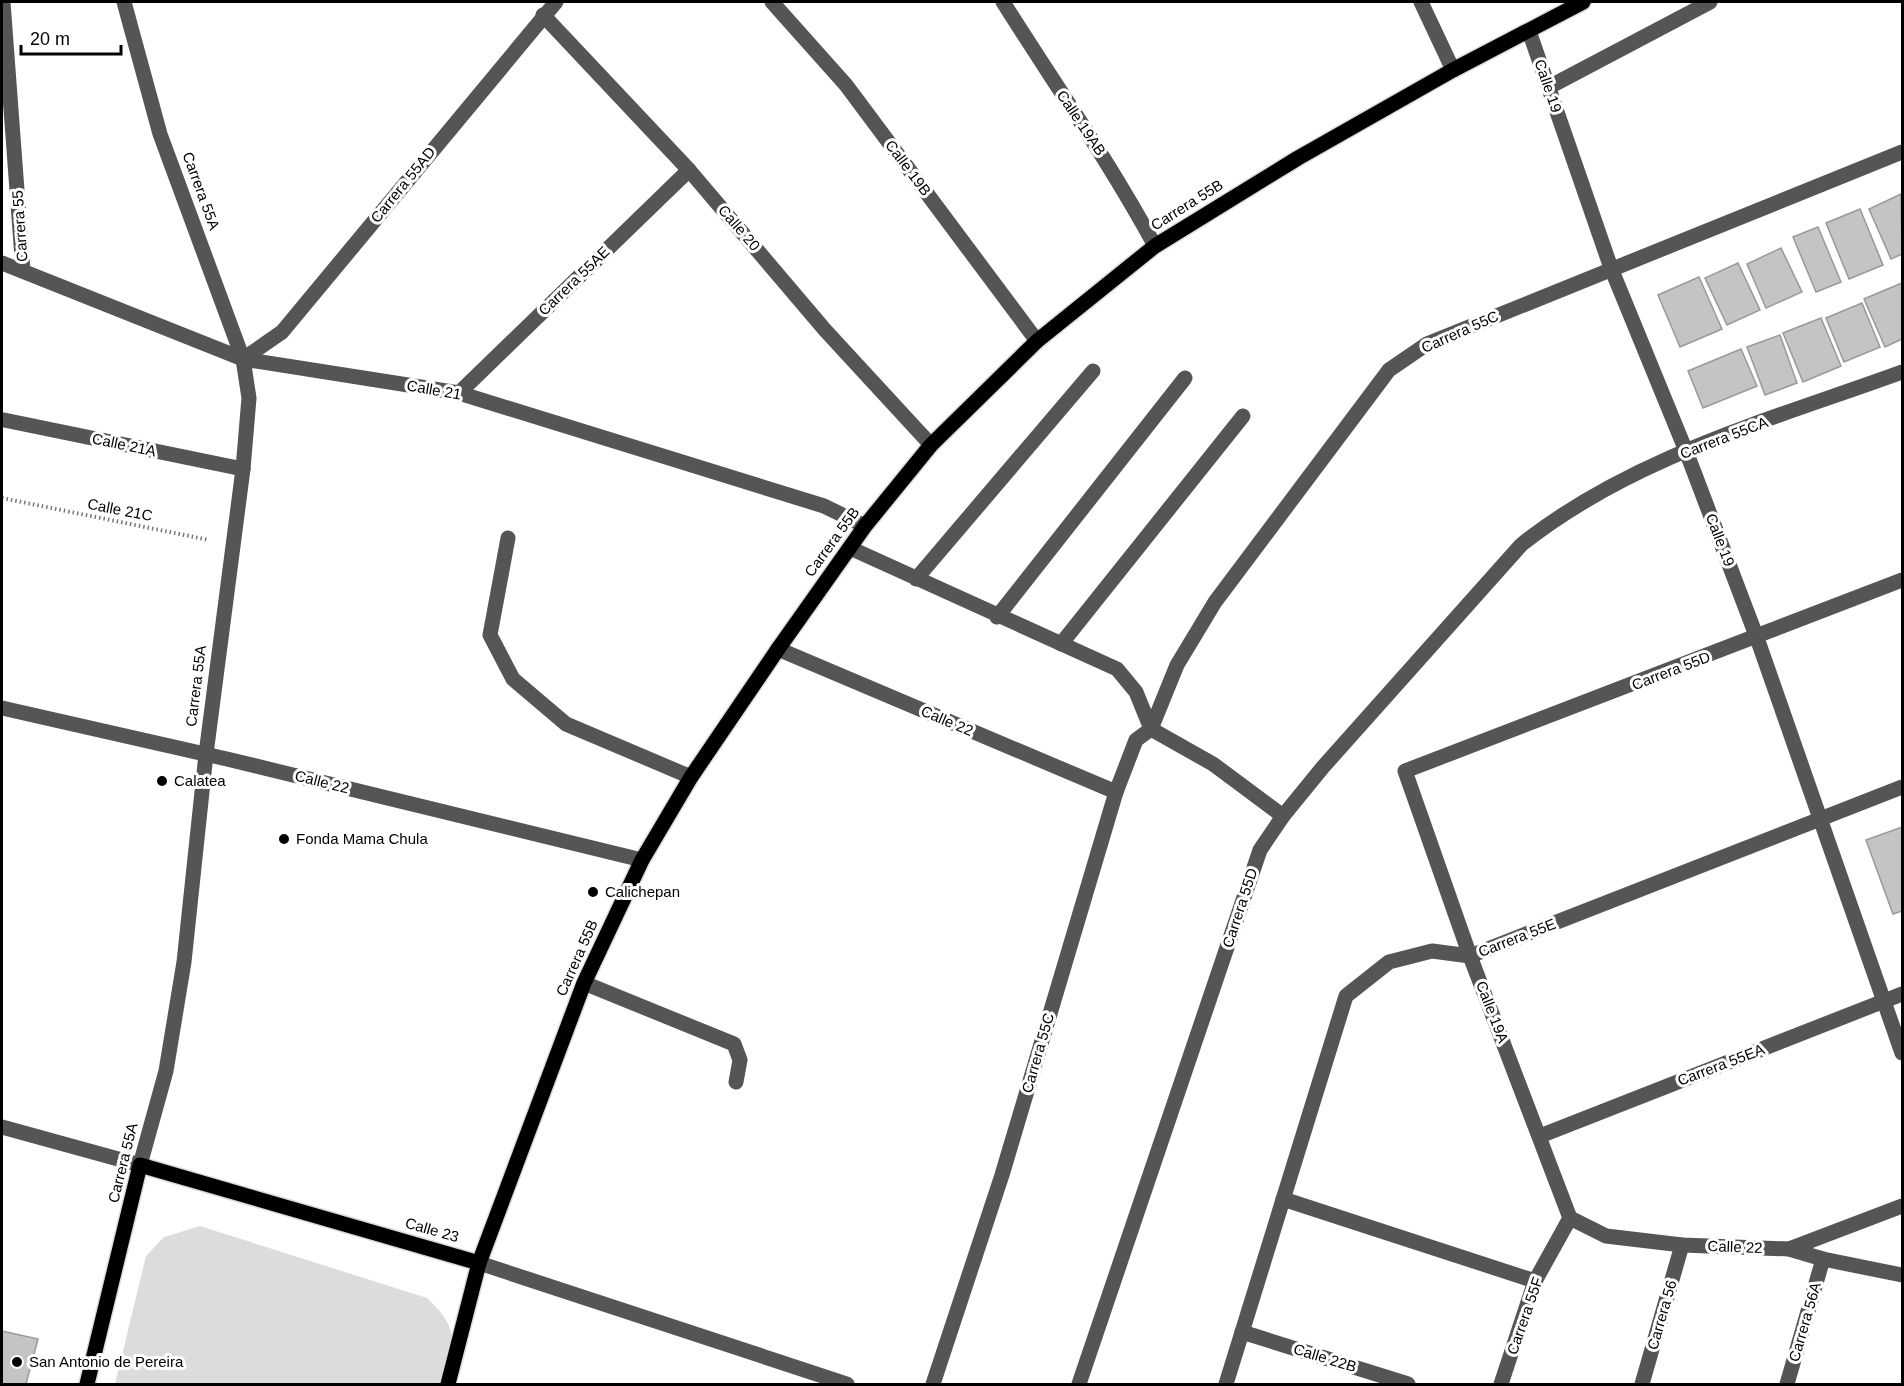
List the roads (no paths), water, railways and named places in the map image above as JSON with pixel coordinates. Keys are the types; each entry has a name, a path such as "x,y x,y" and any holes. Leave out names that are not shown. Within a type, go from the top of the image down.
{"main road":[{"name":"Carrera 55B","path":"448,1384 479,1263 584,983 642,860 691,777 778,649 865,526 931,445 1037,341 1155,246 1298,158 1453,70 1583,2"},
{"name":"Calle 23","path":"140,1165 479,1263"},
{"name":"Carrera 55A","path":"87,1384 140,1165"}],"street":[{"name":"Carrera 55","path":"3,2 23,271"},
{"name":"Carrera 55A","path":"124,2 160,134 243,358 249,398 243,469 206,754 182,973 166,1071 140,1165"},
{"name":"Carrera 55AD","path":"243,358 282,332 556,2"},
{"name":"Calle 19B","path":"772,2 846,85 1037,341"},
{"name":"Calle 19AB","path":"1004,2 1046,72 1120,182 1155,246"},
{"path":"1421,2 1453,70"},
{"path":"1549,87 1710,2"},
{"name":"Calle 20","path":"543,15 689,170 825,330 931,445"},
{"name":"Calle 19","path":"1529,31 1611,268 1686,451 1756,638 1822,819 1902,1053"},
{"name":"Carrera 55C","path":"933,1384 1002,1175 1116,792 1136,740 1152,729 1177,665 1215,602 1389,370 1427,344 1902,152"},
{"name":"Carrera 55AE","path":"459,393 689,170"},
{"name":"Calle 21","path":"2,263 243,358 459,393 824,506 865,526"},
{"path":"916,579 1093,371"},
{"name":"Carrera 55CA","path":"1552,520 1594,494 1686,451 1902,372"},
{"path":"997,617 1185,378"},
{"path":"1061,644 1243,416"},
{"name":"Calle 21A","path":"4,420 243,469"},
{"name":"Carrera 55D","path":"1079,1384 1260,850 1282,816 1521,545 1552,520"},
{"path":"508,538 490,635 513,679 566,724 691,777"},
{"path":"850,548 997,617 1117,669 1136,692 1152,729 1213,764 1282,816"},
{"name":"Carrera 55D","path":"1405,771 1902,580"},
{"name":"Calle 22","path":"778,649 1116,792"},
{"name":"Calle 22","path":"2,708 206,754 642,860"},
{"name":"Calle 19A","path":"1405,771 1470,956 1570,1218"},
{"name":"Carrera 55E","path":"1226,1384 1346,996 1389,963 1432,951 1470,956 1902,787"},
{"path":"584,983 735,1044 740,1060 736,1082"},
{"name":"Carrera 55EA","path":"1540,1136 1902,994"},
{"name":"Calle 23","path":"2,1127 140,1165"},
{"path":"1282,1199 1535,1281"},
{"path":"1789,1249 1902,1206"},
{"name":"Calle 22","path":"1570,1218 1606,1236 1682,1245 1789,1249 1823,1259 1902,1275"},
{"name":"Carrera 55F","path":"1502,1384 1535,1281 1570,1218"},
{"name":"Carrera 56","path":"1642,1384 1682,1245"},
{"name":"Carrera 56A","path":"1786,1384 1823,1259"},
{"name":"Calle 23","path":"479,1263 847,1384"},
{"name":"Calle 22B","path":"1242,1332 1408,1384"}],"place":[{"name":"Calatea","path":"162,781"},
{"name":"Fonda Mama Chula","path":"284,839"},
{"name":"Calichepan","path":"593,892"},
{"name":"San Antonio de Pereira","path":"17,1362"}]}
